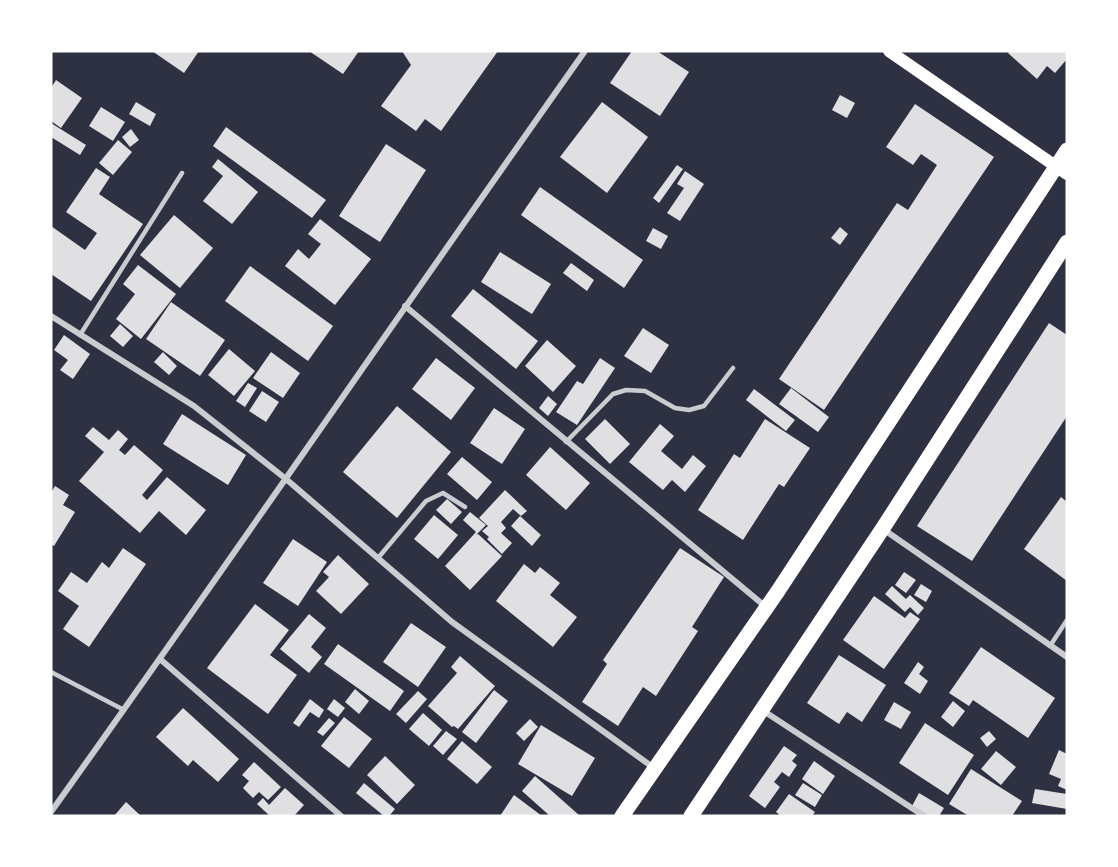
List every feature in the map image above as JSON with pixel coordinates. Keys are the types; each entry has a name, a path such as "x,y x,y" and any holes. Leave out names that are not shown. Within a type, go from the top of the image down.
{"main road":[{"path":"889,51 1062,170"},
{"path":"622,816 1062,170 1067,150"},
{"path":"691,816 883,528 1066,244"}],"street":[{"path":"51,812 585,51"},
{"path":"405,306 766,607"},
{"path":"51,316 194,406 286,479 452,622 654,769"},
{"path":"883,528 1067,657"},
{"path":"160,659 341,816"},
{"path":"761,710 924,816"}],"lane":[{"path":"80,335 182,173"},
{"path":"566,442 613,394 626,390 645,391 675,408 690,410 704,406 733,368"},
{"path":"378,558 426,501 443,493 465,507"},
{"path":"1050,646 1067,620"},
{"path":"51,672 124,710"}],"building":[{"path":"152,51 199,51 184,73"},
{"path":"309,51 359,51 343,74"},
{"path":"402,51 498,51 441,131 425,119 416,131 381,106 411,65"},
{"path":"632,51 657,51 689,72 660,116 610,83"},
{"path":"1010,51 1067,51 1067,59 1055,73 1047,66 1037,79 1008,53"},
{"path":"56,80 82,98 61,128 51,121 51,88"},
{"path":"840,95 855,103 847,118 832,110"},
{"path":"136,102 156,114 150,126 129,114"},
{"path":"602,102 648,137 607,193 560,157"},
{"path":"915,104 994,157 824,410 779,379 897,203 908,210 937,165 921,154 913,165 886,147"},
{"path":"101,107 125,122 113,141 89,126"},
{"path":"51,123 86,145 80,155 51,137"},
{"path":"226,127 326,200 312,218 213,146"},
{"path":"131,129 139,140 130,147 122,137"},
{"path":"118,140 132,152 113,175 99,163"},
{"path":"386,144 426,170 380,242 339,216"},
{"path":"218,159 258,192 232,224 203,201 223,176 212,167"},
{"path":"677,165 683,169 659,203 653,198"},
{"path":"96,168 110,177 99,194 143,224 91,301 51,274 51,226 85,250 97,233 66,212"},
{"path":"685,171 704,184 680,221 667,213 684,188 677,184"},
{"path":"540,187 643,260 624,288 521,215"},
{"path":"174,215 213,248 180,288 140,255"},
{"path":"320,219 371,259 335,305 285,266 298,249 309,259 321,244 308,234"},
{"path":"840,227 848,234 840,245 831,238"},
{"path":"653,228 668,236 661,249 646,241"},
{"path":"500,252 551,284 532,314 481,282"},
{"path":"571,263 594,280 587,291 563,273"},
{"path":"138,265 176,294 141,339 116,319 135,294 123,284"},
{"path":"250,266 333,326 308,361 225,301"},
{"path":"473,289 538,341 516,369 451,316"},
{"path":"171,302 225,340 200,376 146,339"},
{"path":"1049,323 1067,335 1067,416 972,561 917,526"},
{"path":"120,324 133,336 123,347 110,336"},
{"path":"643,328 669,345 651,373 624,356"},
{"path":"64,335 90,354 73,379 60,370 68,360 54,350"},
{"path":"547,340 576,366 553,392 525,366"},
{"path":"229,349 255,371 234,396 208,375"},
{"path":"163,352 177,366 169,375 154,362"},
{"path":"271,352 300,373 283,398 253,378"},
{"path":"436,358 475,388 451,420 412,389"},
{"path":"600,358 615,368 577,425 556,412 577,381 583,384"},
{"path":"248,383 257,388 245,407 236,401"},
{"path":"791,388 829,417 818,432 779,404"},
{"path":"754,389 795,420 786,431 746,400"},
{"path":"262,391 279,402 266,422 249,411"},
{"path":"548,396 557,404 548,416 539,408"},
{"path":"397,406 451,452 397,518 343,472"},
{"path":"494,408 525,429 502,464 470,443"},
{"path":"182,414 246,455 228,485 163,444"},
{"path":"605,419 630,444 610,464 585,439"},
{"path":"765,419 810,448 784,487 779,484 743,540 698,510 734,454 740,458"},
{"path":"660,424 674,436 661,451 682,469 693,455 706,466 685,492 672,480 663,490 629,462"},
{"path":"93,427 109,440 118,430 128,439 119,450 125,455 134,445 163,470 142,495 147,500 167,477 206,510 186,535 159,511 140,533 79,481 104,452 85,436"},
{"path":"550,447 590,483 566,510 526,475"},
{"path":"462,457 492,482 477,500 447,474"},
{"path":"55,486 69,495 63,505 75,512 54,546 51,544 51,493"},
{"path":"505,490 527,511 521,516 513,509 501,522 506,528 501,533 512,543 502,554 487,539 489,537 482,531 488,526 479,518"},
{"path":"1061,497 1067,502 1067,581 1024,549"},
{"path":"447,499 462,512 451,524 436,510"},
{"path":"470,512 486,525 476,535 478,534 502,556 470,590 445,566 476,532 463,520"},
{"path":"434,515 458,535 438,559 414,539"},
{"path":"520,516 541,535 532,546 511,526"},
{"path":"293,539 327,562 298,606 263,583"},
{"path":"123,548 146,564 89,647 63,629 79,606 58,591 71,572 87,583 102,562 109,568"},
{"path":"680,548 724,577 692,627 698,631 656,696 643,687 618,726 582,702 607,664 603,660"},
{"path":"338,555 369,584 341,614 316,591 329,577 323,572"},
{"path":"524,564 535,573 540,567 560,583 550,595 577,617 553,647 496,601"},
{"path":"904,572 916,580 906,593 895,585"},
{"path":"921,584 932,591 926,602 914,595"},
{"path":"892,586 906,599 910,595 924,608 918,615 910,607 905,612 885,594"},
{"path":"874,596 905,618 910,612 920,619 884,669 843,640"},
{"path":"255,604 289,630 270,655 297,675 268,714 207,668"},
{"path":"309,614 326,628 311,647 322,657 309,673 280,649"},
{"path":"411,623 446,647 418,687 383,662"},
{"path":"338,644 404,691 390,711 324,664"},
{"path":"981,647 1055,698 1028,738 973,700 969,706 949,693"},
{"path":"839,655 886,685 862,722 847,712 839,724 807,703"},
{"path":"460,656 495,686 458,729 452,727 428,706 457,673 451,667"},
{"path":"918,662 924,667 919,674 928,681 920,694 904,683"},
{"path":"355,689 369,701 359,714 345,702"},
{"path":"494,690 508,701 476,743 462,732"},
{"path":"418,691 427,699 406,723 396,714"},
{"path":"310,699 324,710 319,718 310,712 299,727 293,723"},
{"path":"334,699 345,708 338,717 327,709"},
{"path":"953,701 965,711 953,727 941,717"},
{"path":"894,702 911,712 901,729 884,720"},
{"path":"183,708 239,759 218,782 193,760 188,766 156,737"},
{"path":"423,713 442,730 429,746 409,729"},
{"path":"344,717 372,739 349,768 321,746"},
{"path":"329,718 335,723 323,736 317,732"},
{"path":"530,719 538,727 524,741 516,733"},
{"path":"925,723 974,755 948,795 899,763"},
{"path":"541,725 595,758 572,796 518,764"},
{"path":"446,731 457,739 443,755 433,746"},
{"path":"989,731 996,739 987,747 980,738"},
{"path":"462,741 492,767 477,784 447,759"},
{"path":"784,746 797,755 792,761 797,765 789,777 782,772 774,782 780,787 765,808 749,796"},
{"path":"1059,750 1067,754 1067,790 1058,786 1061,779 1049,774"},
{"path":"996,751 1016,767 1001,785 981,769"},
{"path":"385,756 415,785 397,804 367,775"},
{"path":"814,761 835,776 823,794 802,779"},
{"path":"254,762 281,787 268,800 259,792 253,798 243,788 249,781 242,775"},
{"path":"971,769 1022,801 1012,816 969,816 949,804"},
{"path":"535,776 580,816 550,816 522,791"},
{"path":"364,783 395,809 389,816 384,816 356,793"},
{"path":"803,783 822,795 815,807 795,795"},
{"path":"285,788 304,805 294,816 270,816 257,804 263,798 269,805"},
{"path":"1035,789 1067,794 1067,809 1032,803"},
{"path":"919,793 944,808 939,816 929,816 912,806"},
{"path":"789,794 815,812 812,816 781,816 776,812"},
{"path":"514,795 542,816 500,816"},
{"path":"126,802 141,816 114,816"}]}
